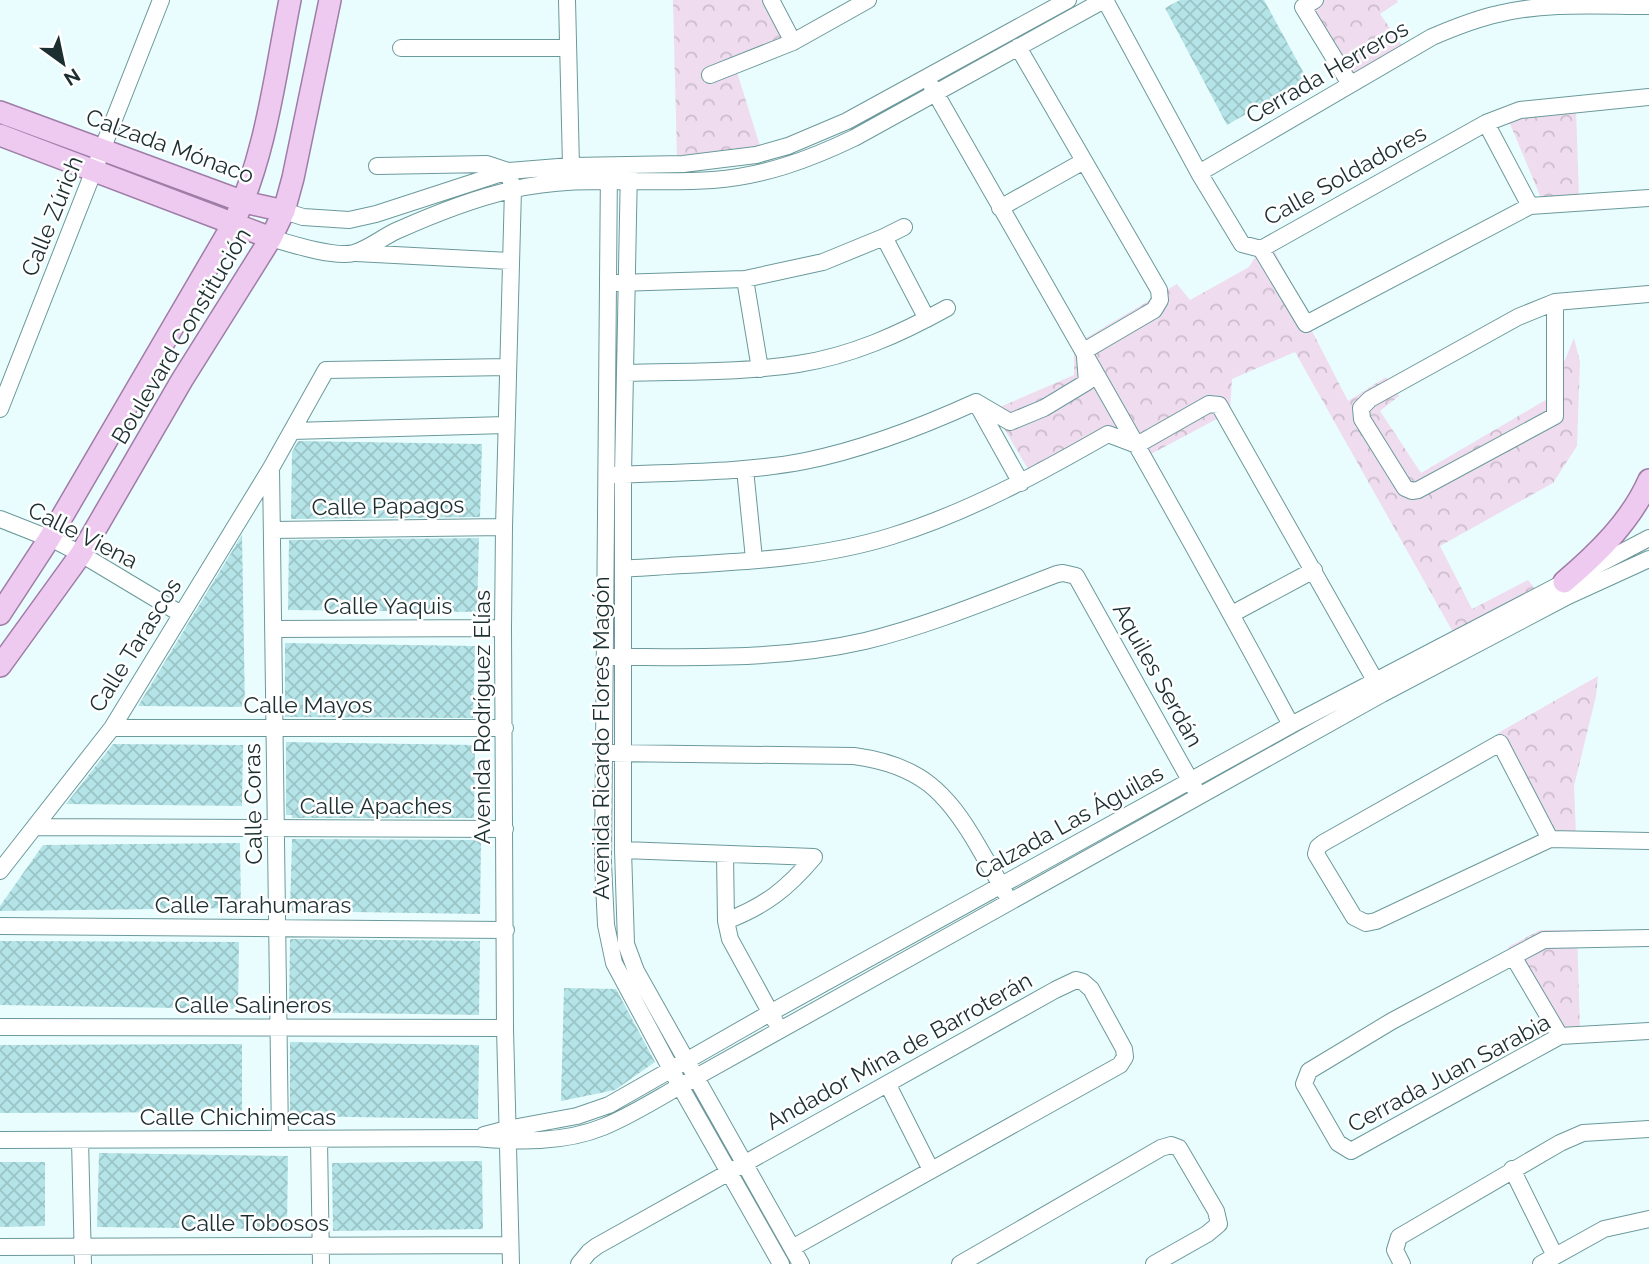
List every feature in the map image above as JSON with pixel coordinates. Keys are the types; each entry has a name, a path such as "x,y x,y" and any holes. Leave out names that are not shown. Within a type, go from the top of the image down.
{"main road":[{"name":"Boulevard Constitución","path":"0,614 49,539 244,202 256,165 290,0"},
{"name":"Boulevard Constitución","path":"0,666 81,554 183,380 271,238 284,211 293,178 330,0"},
{"name":"Calzada Mónaco","path":"0,112 244,202 284,211"},
{"path":"0,135 271,238"},
{"path":"1564,582 1610,539 1630,514 1649,480"}],"street":[{"name":"Calle Zúrich","path":"0,409 161,0"},
{"path":"567,0 569,174"},
{"path":"771,0 793,42"},
{"path":"710,75 793,42 869,0"},
{"path":"629,174 725,161 788,146 847,121 1068,0"},
{"path":"377,166 487,164 508,171 609,173 711,180 774,170 816,157 936,94 1104,0 1199,173 1242,244 1261,248"},
{"path":"1315,0 1303,7 1350,85"},
{"name":"Cerrada Herreros","path":"1199,173 1432,37 1464,23 1557,3 1649,6"},
{"path":"1018,47 1159,290 1160,300 1154,310 1084,351"},
{"path":"401,48 567,48"},
{"path":"927,79 1137,445 1291,725"},
{"name":"Calle Soldadores","path":"1649,97 1520,110 1486,123 1261,248 1306,324 1530,206 1649,198"},
{"path":"1486,123 1530,206"},
{"path":"1000,208 1084,161"},
{"path":"284,211 303,217 349,220 376,214 508,171"},
{"name":"Avenida Rodríguez Elías","path":"508,171 513,189 503,628 505,1028 511,1264"},
{"name":"Avenida Ricardo Flores Magón","path":"609,173 603,863 609,944 614,964 729,1172 775,1262"},
{"path":"353,253 424,218 471,200 569,174"},
{"name":"Avenida Ricardo Flores Magón","path":"629,174 623,475 623,850 626,944 636,971 801,1264"},
{"path":"607,283 745,279 822,262 904,227"},
{"path":"884,237 927,319"},
{"path":"271,238 303,248 353,253 510,261"},
{"path":"745,279 760,369"},
{"path":"1555,302 1555,416 1412,491 1405,488 1362,419 1361,408 1370,399 1518,317 1555,302 1649,294"},
{"path":"626,373 760,369 799,364 842,355 883,340 947,308"},
{"path":"976,402 1010,422 1044,408 1087,382 1084,351"},
{"name":"Calle Tarascos","path":"0,871 112,728 271,468 326,370 508,367"},
{"path":"605,476 746,469 805,461 864,446 921,427 976,402"},
{"path":"976,402 1021,483"},
{"path":"623,569 820,552 890,537 957,513 1021,483 1108,435 1137,445 1209,404 1219,405 1379,687"},
{"path":"292,431 506,425"},
{"name":"Calle Coras","path":"271,468 281,1139"},
{"path":"746,469 754,559"},
{"name":"Calle Viena","path":"0,519 81,554 181,614"},
{"name":"Calle Papagos","path":"272,530 504,527"},
{"name":"Calzada Las Águilas","path":"507,1135 578,1135 603,1127 680,1087 1199,796 1379,687 1564,582 1649,538"},
{"name":"Calzada Las Águilas","path":"507,1135 609,1105 1291,725 1379,687 1649,559"},
{"path":"1232,614 1314,570"},
{"name":"Aquiles Serdán","path":"623,657 740,657 799,652 865,640 936,620 1057,574 1076,576 1199,796"},
{"name":"Calle Yaquis","path":"273,629 503,628"},
{"path":"604,657 623,657"},
{"name":"Calle Mayos","path":"112,728 505,728"},
{"path":"1550,839 1500,743 1323,842 1318,847 1317,854 1354,917 1366,923 1376,921 1550,839 1649,841"},
{"path":"604,753 854,756 904,768 926,781 947,799 962,819 1009,902"},
{"name":"Calle Apaches","path":"36,827 505,830"},
{"path":"623,850 814,857 796,879 775,897 751,912 726,921"},
{"path":"725,853 726,921 730,939 780,1029"},
{"name":"Calle Tarahumaras","path":"0,926 506,930"},
{"path":"1560,1036 1514,958 1544,940 1556,938 1649,938"},
{"name":"Cerrada Juan Sarabia","path":"1514,958 1392,1021 1309,1071 1304,1081 1308,1093 1338,1143 1351,1151 1560,1036 1649,1031"},
{"name":"Andador Mina de Barroterán","path":"579,1264 597,1246 744,1163 1076,980 1083,982 1091,989 1124,1049 1123,1061 1116,1068 931,1170"},
{"name":"Calle Salineros","path":"0,1027 505,1028"},
{"path":"792,1248 931,1170 888,1085"},
{"path":"1402,1264 1395,1250 1399,1237 1512,1169 1583,1133 1649,1129"},
{"name":"Calle Chichimecas","path":"0,1140 319,1140 475,1138 507,1135"},
{"path":"80,1140 83,1264"},
{"path":"319,1140 321,1264"},
{"path":"961,1264 989,1257 1171,1144 1178,1148 1219,1218 1216,1229 1154,1264"},
{"path":"1512,1169 1548,1260 1605,1228 1649,1219"},
{"name":"Calle Tobosos","path":"0,1247 510,1245"}],"green space":[{"path":"673,0 779,0 803,45 736,69 761,149 677,160"},
{"path":"1322,0 1397,0 1398,2 1380,14 1404,48 1352,80 1306,9"},
{"path":"1576,109 1579,198 1541,198 1508,119"},
{"path":"1267,237 1314,326 1312,331 1348,401 1386,377 1399,396 1380,411 1421,473 1549,398 1574,338 1580,362 1577,446 1553,483 1440,546 1472,609 1528,580 1537,591 1454,634 1295,352 1232,379 1230,412 1151,454 1106,439 1034,479 993,410 1074,375 1074,345 1177,284 1190,300 1249,267"},
{"path":"1598,676 1596,696 1574,786 1576,835 1553,835 1498,733"},
{"path":"1540,930 1577,930 1580,1031 1555,1034 1508,947"}],"building":[{"path":"1180,0 1264,0 1307,79 1227,125 1165,8"},
{"path":"298,441 482,444 480,517 291,519 292,452"},
{"path":"242,535 245,707 138,706"},
{"path":"479,538 477,612 288,610 289,540"},
{"path":"285,643 475,646 473,718 285,717"},
{"path":"286,742 475,745 474,818 292,818 292,815 286,815"},
{"path":"113,744 243,745 242,806 66,804"},
{"path":"292,839 481,840 480,914 290,911"},
{"path":"240,843 241,908 0,911 0,906 43,845"},
{"path":"290,939 480,941 479,1015 289,1012"},
{"path":"0,941 239,942 238,1009 0,1005"},
{"path":"564,988 616,989 655,1062 615,1090 561,1101"},
{"path":"290,1042 479,1045 478,1119 290,1116"},
{"path":"242,1044 242,1112 0,1113 0,1045"},
{"path":"99,1153 288,1156 287,1229 97,1227"},
{"path":"482,1161 483,1229 333,1231 332,1163"},
{"path":"0,1162 45,1162 45,1226 0,1227"}]}
